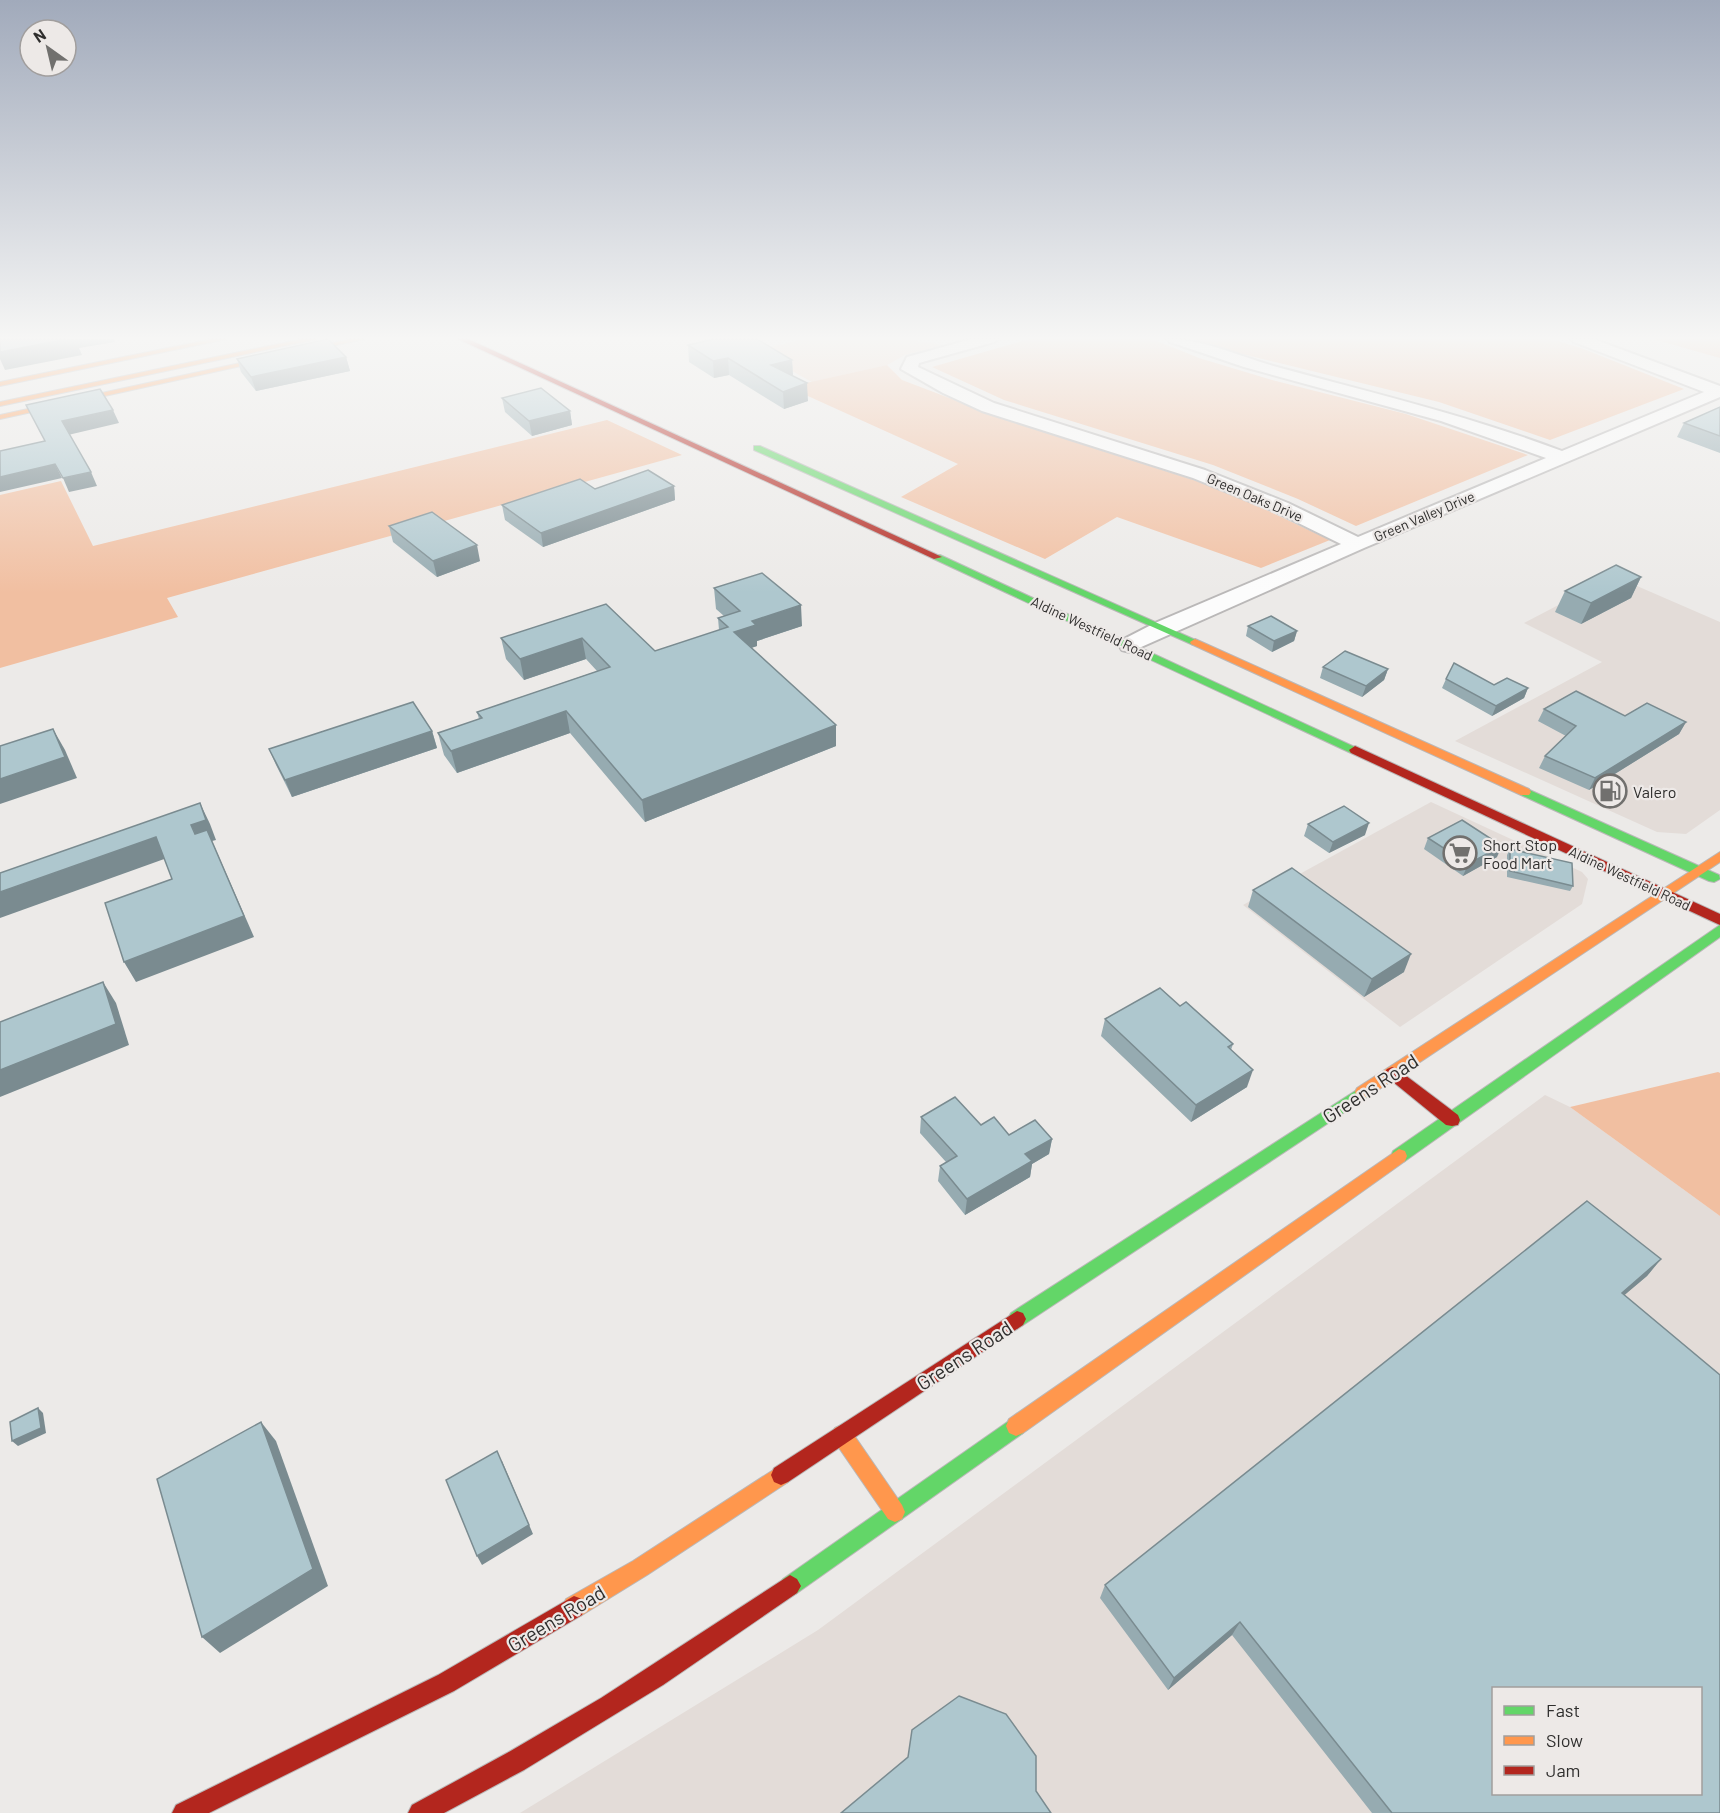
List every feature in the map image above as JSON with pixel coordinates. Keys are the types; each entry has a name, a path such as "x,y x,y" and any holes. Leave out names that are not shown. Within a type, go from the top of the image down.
{"main road":[{"name":"Aldine Westfield Road","path":"647,424 1720,920"},
{"name":"Aldine Westfield Road","path":"745,443 1163,628 1720,880"},
{"path":"885,532 913,518"},
{"name":"Greens Road","path":"184,1813 446,1683 640,1568 1720,856"},
{"path":"420,1813 475,1785 690,1656 1720,930"},
{"path":"1392,1073 1452,1120"},
{"path":"842,1435 894,1512"}],"street":[{"name":"Green Oaks Drive","path":"1040,424 1233,487 1357,544"},
{"path":"1468,424 1563,458"},
{"name":"Green Valley Drive","path":"1130,645 1163,628 1357,544 1645,424"}],"shaded area":[{"path":"592,424 615,424 682,455 167,598 178,617 0,668 0,495 61,481 93,546"},
{"path":"869,424 1017,424 1222,489 1330,540 1261,568 1117,517 1045,559 901,497 958,464"},
{"path":"1080,424 1435,424 1528,455 1356,526 1298,499 1213,465"},
{"path":"1502,424 1593,424 1550,440"},
{"path":"1614,576 1720,622 1720,810 1686,834 1657,832 1455,741 1602,662 1524,623"},
{"path":"1431,802 1582,872 1588,879 1582,904 1400,1027 1243,905"},
{"path":"1720,1073 1720,1216 1570,1107"},
{"path":"1545,1095 1570,1107 1720,1216 1720,1813 520,1813 818,1630"}],"building":[{"path":"36,424 63,424 91,472 63,478 55,464 0,477 0,451 45,441"},
{"path":"1686,424 1720,424 1720,436"},
{"path":"648,470 674,486 541,533 502,505 580,479 595,489"},
{"path":"432,512 477,545 433,561 389,526"},
{"path":"1616,565 1641,577 1591,603 1565,591"},
{"path":"762,573 801,605 752,621 756,625 734,632 836,725 642,800 566,711 451,751 438,733 482,718 477,712 610,667 582,638 520,659 501,638 606,604 655,651 728,627 718,618 740,611 714,588"},
{"path":"1271,616 1297,631 1274,641 1248,626"},
{"path":"1345,651 1388,669 1366,686 1323,667"},
{"path":"1454,663 1494,685 1507,678 1528,688 1496,706 1446,679"},
{"path":"1576,691 1625,716 1647,703 1686,722 1595,778 1545,756 1576,726 1544,709"},
{"path":"413,702 432,731 285,780 269,749"},
{"path":"53,729 65,757 0,779 0,746"},
{"path":"200,803 206,820 191,825 195,834 207,830 244,916 124,962 105,903 172,879 156,837 0,892 0,873"},
{"path":"1344,806 1369,823 1333,842 1308,824"},
{"path":"1462,820 1502,846 1468,864 1428,838"},
{"path":"1510,849 1572,863 1573,886 1510,871"},
{"path":"1292,868 1411,954 1372,979 1253,890"},
{"path":"103,982 116,1024 0,1070 0,1022"},
{"path":"1160,988 1180,1006 1186,1002 1233,1044 1228,1047 1253,1070 1196,1105 1105,1019"},
{"path":"955,1097 981,1125 994,1117 1009,1135 1035,1120 1052,1139 1025,1154 1032,1161 967,1199 940,1166 957,1156 921,1117"},
{"path":"1587,1201 1661,1259 1622,1293 1720,1375 1720,1813 1392,1813 1240,1622 1174,1678 1105,1585"},
{"path":"38,1408 41,1428 12,1441 10,1422"},
{"path":"261,1422 313,1569 202,1637 157,1479"},
{"path":"497,1451 529,1525 477,1556 446,1480"},
{"path":"959,1696 1006,1714 1036,1756 1036,1791 1051,1813 841,1813 908,1757 912,1730"}],"traffic: fast":[{"path":"757,448 1195,642"},
{"path":"937,557 1355,750"},
{"path":"1525,792 1714,878"},
{"path":"1399,1156 1720,930"},
{"path":"1017,1319 1363,1092"},
{"path":"790,1586 1016,1426"}],"traffic: slow":[{"path":"1195,642 1525,792"},
{"path":"1363,1092 1720,856"},
{"path":"1016,1426 1399,1156"},
{"path":"842,1435 895,1512"},
{"path":"574,1607 640,1568 781,1475"}],"traffic: jam":[{"path":"646,424 937,557"},
{"path":"1355,750 1720,920"},
{"path":"1392,1073 1452,1120"},
{"path":"781,1475 1017,1319"},
{"path":"420,1813 516,1761 609,1706 790,1586"},
{"path":"184,1813 446,1683 574,1607"}],"place":[{"name":"Valero","path":"1610,791"},
{"name":"Short Stop Food Mart","path":"1460,853"}]}
